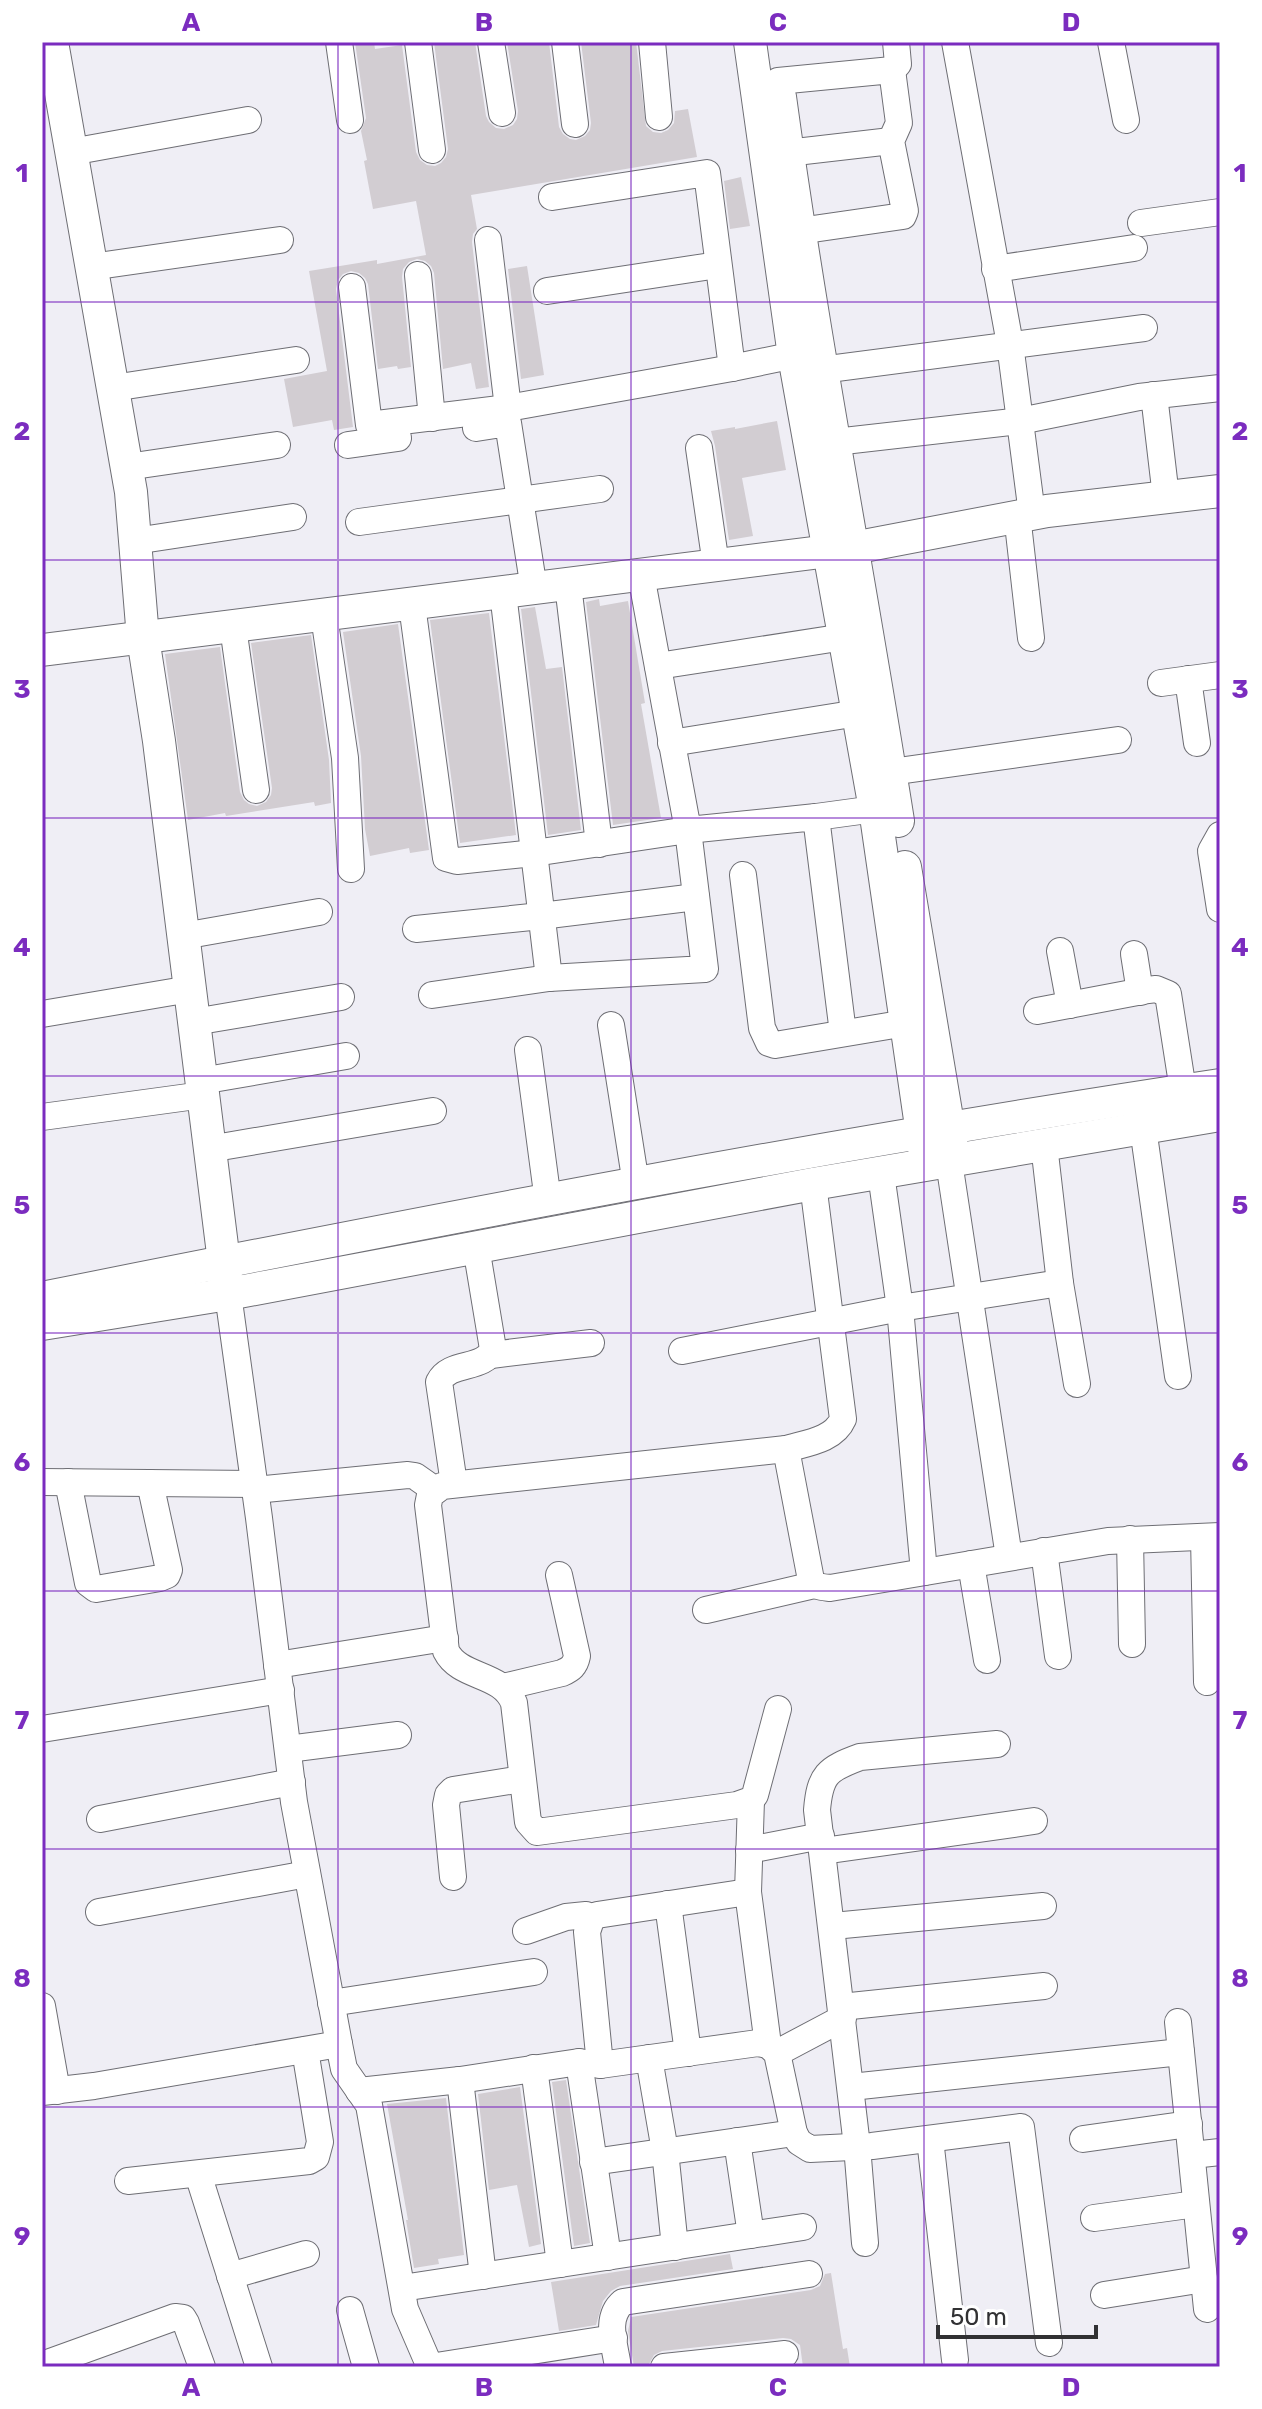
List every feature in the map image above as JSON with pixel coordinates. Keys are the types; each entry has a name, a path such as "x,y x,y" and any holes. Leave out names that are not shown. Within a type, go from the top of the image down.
{"street":[{"path":"339,42 350,120"},
{"path":"418,42 432,150"},
{"path":"491,42 502,113"},
{"path":"565,42 575,124"},
{"path":"652,42 659,117"},
{"path":"750,42 811,359 841,549 891,772 918,1021 934,1130 944,1162 969,1299 1009,1557"},
{"path":"773,42 799,231 811,359 835,442 844,637 918,1021"},
{"path":"778,81 892,70 898,64 896,42"},
{"path":"955,42 1010,344 1020,421 1031,638"},
{"path":"1111,42 1126,120"},
{"path":"50,58 71,152 127,467 143,638 159,741 225,1278 292,1782 344,2069 369,2105 405,2309 430,2367 614,2338"},
{"path":"799,231 903,216 905,211 891,141 899,123 892,70"},
{"path":"71,152 248,120"},
{"path":"787,153 891,141"},
{"path":"552,197 707,173 732,368"},
{"path":"1141,223 1220,212"},
{"path":"91,267 280,240"},
{"path":"488,240 508,408"},
{"path":"995,269 1134,248"},
{"path":"547,291 718,265"},
{"path":"418,275 432,418"},
{"path":"352,287 369,425 508,408 732,368 1010,344 1144,328"},
{"path":"113,388 296,360"},
{"path":"835,442 1020,421 1154,395 1220,388"},
{"path":"1154,395 1166,497"},
{"path":"348,445 508,423 520,498 519,591 534,853 549,978"},
{"path":"127,467 277,445"},
{"path":"699,448 716,565"},
{"path":"359,522 600,489"},
{"path":"42,650 841,549 1047,511 1220,491"},
{"path":"135,541 293,517"},
{"path":"432,995 549,978 705,969 688,830 641,575"},
{"path":"568,585 599,844"},
{"path":"412,605 446,858 457,861 534,853 688,830 875,809"},
{"path":"324,616 345,758 351,869"},
{"path":"233,627 256,790"},
{"path":"658,666 844,637"},
{"path":"1161,683 1220,675"},
{"path":"1188,679 1197,743"},
{"path":"671,743 858,713"},
{"path":"891,772 1118,740"},
{"path":"816,817 843,1033"},
{"path":"1220,835 1211,851 1220,909"},
{"path":"743,875 764,1037 769,1043 775,1045 918,1021"},
{"path":"416,929 696,897"},
{"path":"183,936 319,912"},
{"path":"1060,951 1070,1005"},
{"path":"1134,954 1140,992"},
{"path":"42,1014 190,989"},
{"path":"1037,1011 1156,989 1168,994 1183,1090"},
{"path":"194,1022 341,997"},
{"path":"611,1025 636,1184"},
{"path":"528,1050 548,1201"},
{"path":"42,1117 202,1088 346,1056"},
{"path":"42,1324 548,1201 934,1130 1220,1085"},
{"path":"209,1149 433,1111"},
{"path":"42,1298 476,1247 813,1184 1220,1115"},
{"path":"1143,1128 1178,1376"},
{"path":"1044,1145 1060,1283 1077,1384"},
{"path":"881,1174 900,1308 924,1572"},
{"path":"778,1709 755,1795 751,1800 737,1805 537,1832 528,1822 514,1703 510,1695 503,1687 455,1665 446,1651 428,1505 430,1495 444,1487 786,1449 838,1430 843,1419 813,1184"},
{"path":"476,1247 493,1343 491,1355"},
{"path":"682,1351 900,1308 1060,1283"},
{"path":"444,1487 439,1382 448,1371 491,1355 591,1343"},
{"path":"786,1449 814,1585"},
{"path":"150,1483 169,1570 167,1575 96,1589 88,1583 55,1482 150,1483 255,1487 408,1475 444,1487"},
{"path":"706,1610 814,1585 830,1588 1044,1551 1130,1539 1212,1536 1207,1682"},
{"path":"1130,1539 1132,1644"},
{"path":"1044,1551 1058,1656"},
{"path":"971,1564 987,1660"},
{"path":"503,1687 562,1673 575,1664 577,1656 559,1575"},
{"path":"42,1729 445,1638"},
{"path":"288,1749 398,1735"},
{"path":"865,2243 851,2087 817,1810 819,1788 826,1774 860,1757 997,1744"},
{"path":"453,1877 446,1805 448,1795 453,1790 522,1779"},
{"path":"100,1819 292,1782"},
{"path":"751,1800 748,1892 772,2049 794,2133 799,2142 810,2149 872,2146 1021,2127 1049,2343"},
{"path":"749,1850 1034,1821"},
{"path":"99,1912 307,1874"},
{"path":"608,2257 593,2162 587,1932 591,1920 597,1915 748,1892"},
{"path":"668,1904 688,2053"},
{"path":"833,1926 1043,1906"},
{"path":"526,1931 566,1917 586,1915 591,1920"},
{"path":"331,2003 534,1972"},
{"path":"772,2049 842,2013 1044,1986"},
{"path":"42,2006 50,2091 339,2044"},
{"path":"1178,2022 1207,2309"},
{"path":"359,2091 758,2043 772,2049"},
{"path":"128,2181 309,2161 316,2157 320,2142 305,2050"},
{"path":"851,2087 1181,2052"},
{"path":"649,2058 665,2151 675,2247"},
{"path":"534,2068 560,2264"},
{"path":"460,2080 483,2276"},
{"path":"1083,2139 1189,2124"},
{"path":"593,2162 794,2133"},
{"path":"930,2139 955,2360"},
{"path":"737,2141 751,2235"},
{"path":"1192,2155 1220,2152"},
{"path":"198,2174 259,2367"},
{"path":"1094,2218 1196,2204"},
{"path":"402,2288 803,2227"},
{"path":"230,2276 306,2254"},
{"path":"618,2367 611,2318 623,2302 809,2274"},
{"path":"1104,2295 1204,2279"},
{"path":"350,2310 366,2367"},
{"path":"42,2365 180,2317 186,2323 202,2367"},
{"path":"664,2367 785,2354"}],"building":[{"path":"355,42 374,42 375,49 402,45 416,152 427,165 441,163 448,149 434,42 475,42 486,116 496,128 504,129 513,125 518,111 507,42 549,42 559,127 563,134 576,140 585,136 591,123 581,42 636,42 646,126 653,132 661,133 674,123 675,111 688,109 697,157 471,195 477,229 472,242 489,387 476,389 471,363 443,369 434,273 425,261 417,259 403,269 411,367 378,369 368,284 359,273 351,271 343,274 336,289 353,427 334,430 332,420 293,427 284,379 327,371 309,271 426,255 416,201 373,209 364,161 367,160 361,131 366,118"},
{"path":"741,177 750,226 730,229 724,181"},
{"path":"527,266 544,375 521,379 508,269"},
{"path":"777,421 786,470 742,478 753,536 729,540 711,431"},
{"path":"599,599 600,606 628,601 645,703 641,704 661,818 613,825 586,602"},
{"path":"535,607 546,669 562,667 581,830 548,835 521,609"},
{"path":"489,613 516,835 460,843 430,620"},
{"path":"398,624 429,850 410,853 409,848 370,856 365,829 361,756 343,632"},
{"path":"311,635 329,760 331,803 315,806 314,802 188,820 165,654 220,647 240,792 244,800 257,806 266,802 272,788 251,643"},
{"path":"566,2080 590,2243 574,2246 552,2082"},
{"path":"520,2087 541,2244 529,2247 517,2185 489,2190 478,2094"},
{"path":"446,2098 464,2255 438,2259 439,2264 414,2268 387,2104"},
{"path":"730,2254 733,2269 620,2286 603,2301 596,2325 559,2331 551,2282"},
{"path":"831,2273 843,2349 847,2348 850,2367 803,2367 800,2345 783,2338 662,2351 654,2355 648,2366 634,2367 628,2331 631,2317 811,2290 820,2286 825,2274"}]}
